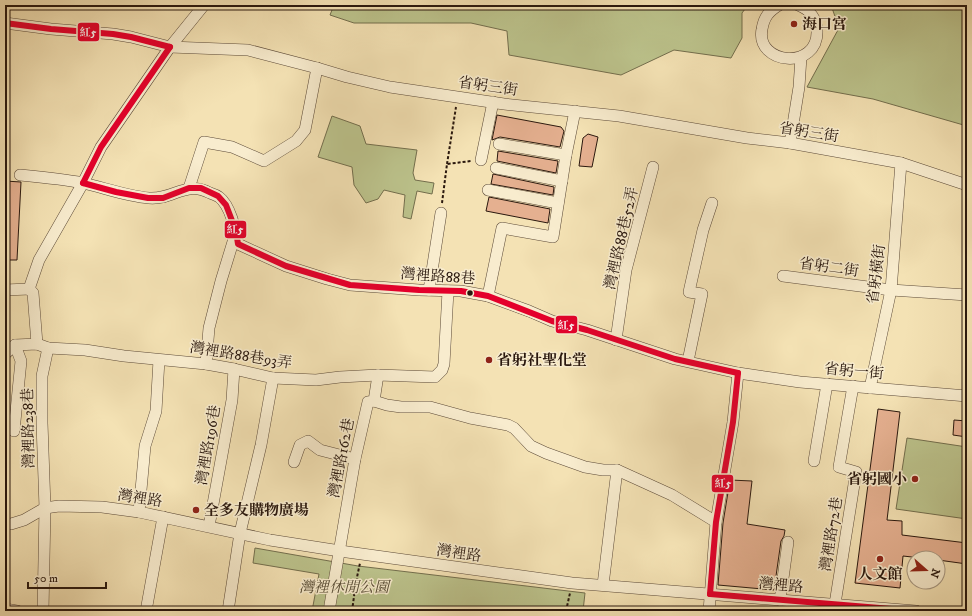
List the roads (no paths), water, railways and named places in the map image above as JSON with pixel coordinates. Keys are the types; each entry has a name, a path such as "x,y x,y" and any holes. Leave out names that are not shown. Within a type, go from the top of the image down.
{"street":[{"path":"29,289 39,260 83,183 101,147 170,46 204,5"},
{"path":"779,5 770,10 763,20 761,33 764,45 772,54 783,59 801,57 809,51 817,38 816,22 807,9 798,5"},
{"name":"省躬三街","path":"5,24 113,34 170,46 248,50 390,87 493,102 618,116 747,138 790,143 901,163 967,185"},
{"path":"790,143 799,87 801,57"},
{"path":"20,175 83,183 116,192 148,198 163,198 189,188 204,142 232,147 264,161 296,141 305,130 317,68"},
{"path":"481,160 493,102"},
{"path":"488,296 502,228 553,237 566,155 575,111"},
{"path":"499,144 566,155"},
{"name":"省躬橫街","path":"870,388 891,290 901,163"},
{"name":"灣裡路88巷52弄","path":"616,340 626,270 653,167"},
{"path":"496,168 562,181"},
{"name":"灣裡路88巷","path":"189,188 201,188 218,196 226,205 236,231 238,244 286,266 327,280 350,285 472,292 530,311 552,321 654,353 738,373"},
{"path":"488,190 558,203"},
{"path":"688,361 702,294 689,292 712,202"},
{"path":"429,290 441,213"},
{"path":"206,364 210,328 221,281 236,231"},
{"name":"省躬二街","path":"783,276 891,290 967,296"},
{"path":"5,290 29,289 33,293 37,344"},
{"name":"灣裡路88巷93弄","path":"15,345 37,344 48,348 85,350 160,360 206,364 273,378 316,380 378,375 435,377 440,374 444,364 448,291"},
{"path":"5,354 15,345 21,360 14,431"},
{"name":"灣裡路238巷","path":"43,611 45,508 42,376 48,348"},
{"path":"139,512 145,446 156,412 160,360"},
{"name":"灣裡路196巷","path":"209,526 232,400 234,369"},
{"path":"709,611 716,522 733,422 738,373"},
{"name":"省躬一街","path":"738,373 800,382 967,396"},
{"name":"灣裡路162巷","path":"329,611 355,458 368,402 374,401 378,375"},
{"path":"228,611 240,533 261,445 273,378"},
{"path":"814,461 827,384"},
{"name":"灣裡路72巷","path":"834,608 856,472 839,467 853,386"},
{"path":"374,401 401,407 430,407 470,418 508,425 514,428 531,446 546,453 585,467 603,470 617,470 672,495 716,522"},
{"path":"294,462 300,445 308,441 320,450 355,458"},
{"path":"603,585 617,470"},
{"name":"灣裡路","path":"5,524 11,524 24,520 45,508 59,506 102,507 139,512 270,540 572,583 780,600 834,608 916,611"},
{"path":"146,611 163,517"},
{"path":"780,600 788,542"},
{"path":"5,609 17,611"}],"place":[{"name":"海口宮","path":"794,24"},
{"name":"省躬社聖化堂","path":"489,360"},
{"name":"省躬國小","path":"915,479"},
{"name":"全多友購物廣場","path":"196,510"},
{"name":"人文館","path":"880,559"}],"park label":[{"name":"灣裡休閒公園","path":"344,587"}]}
